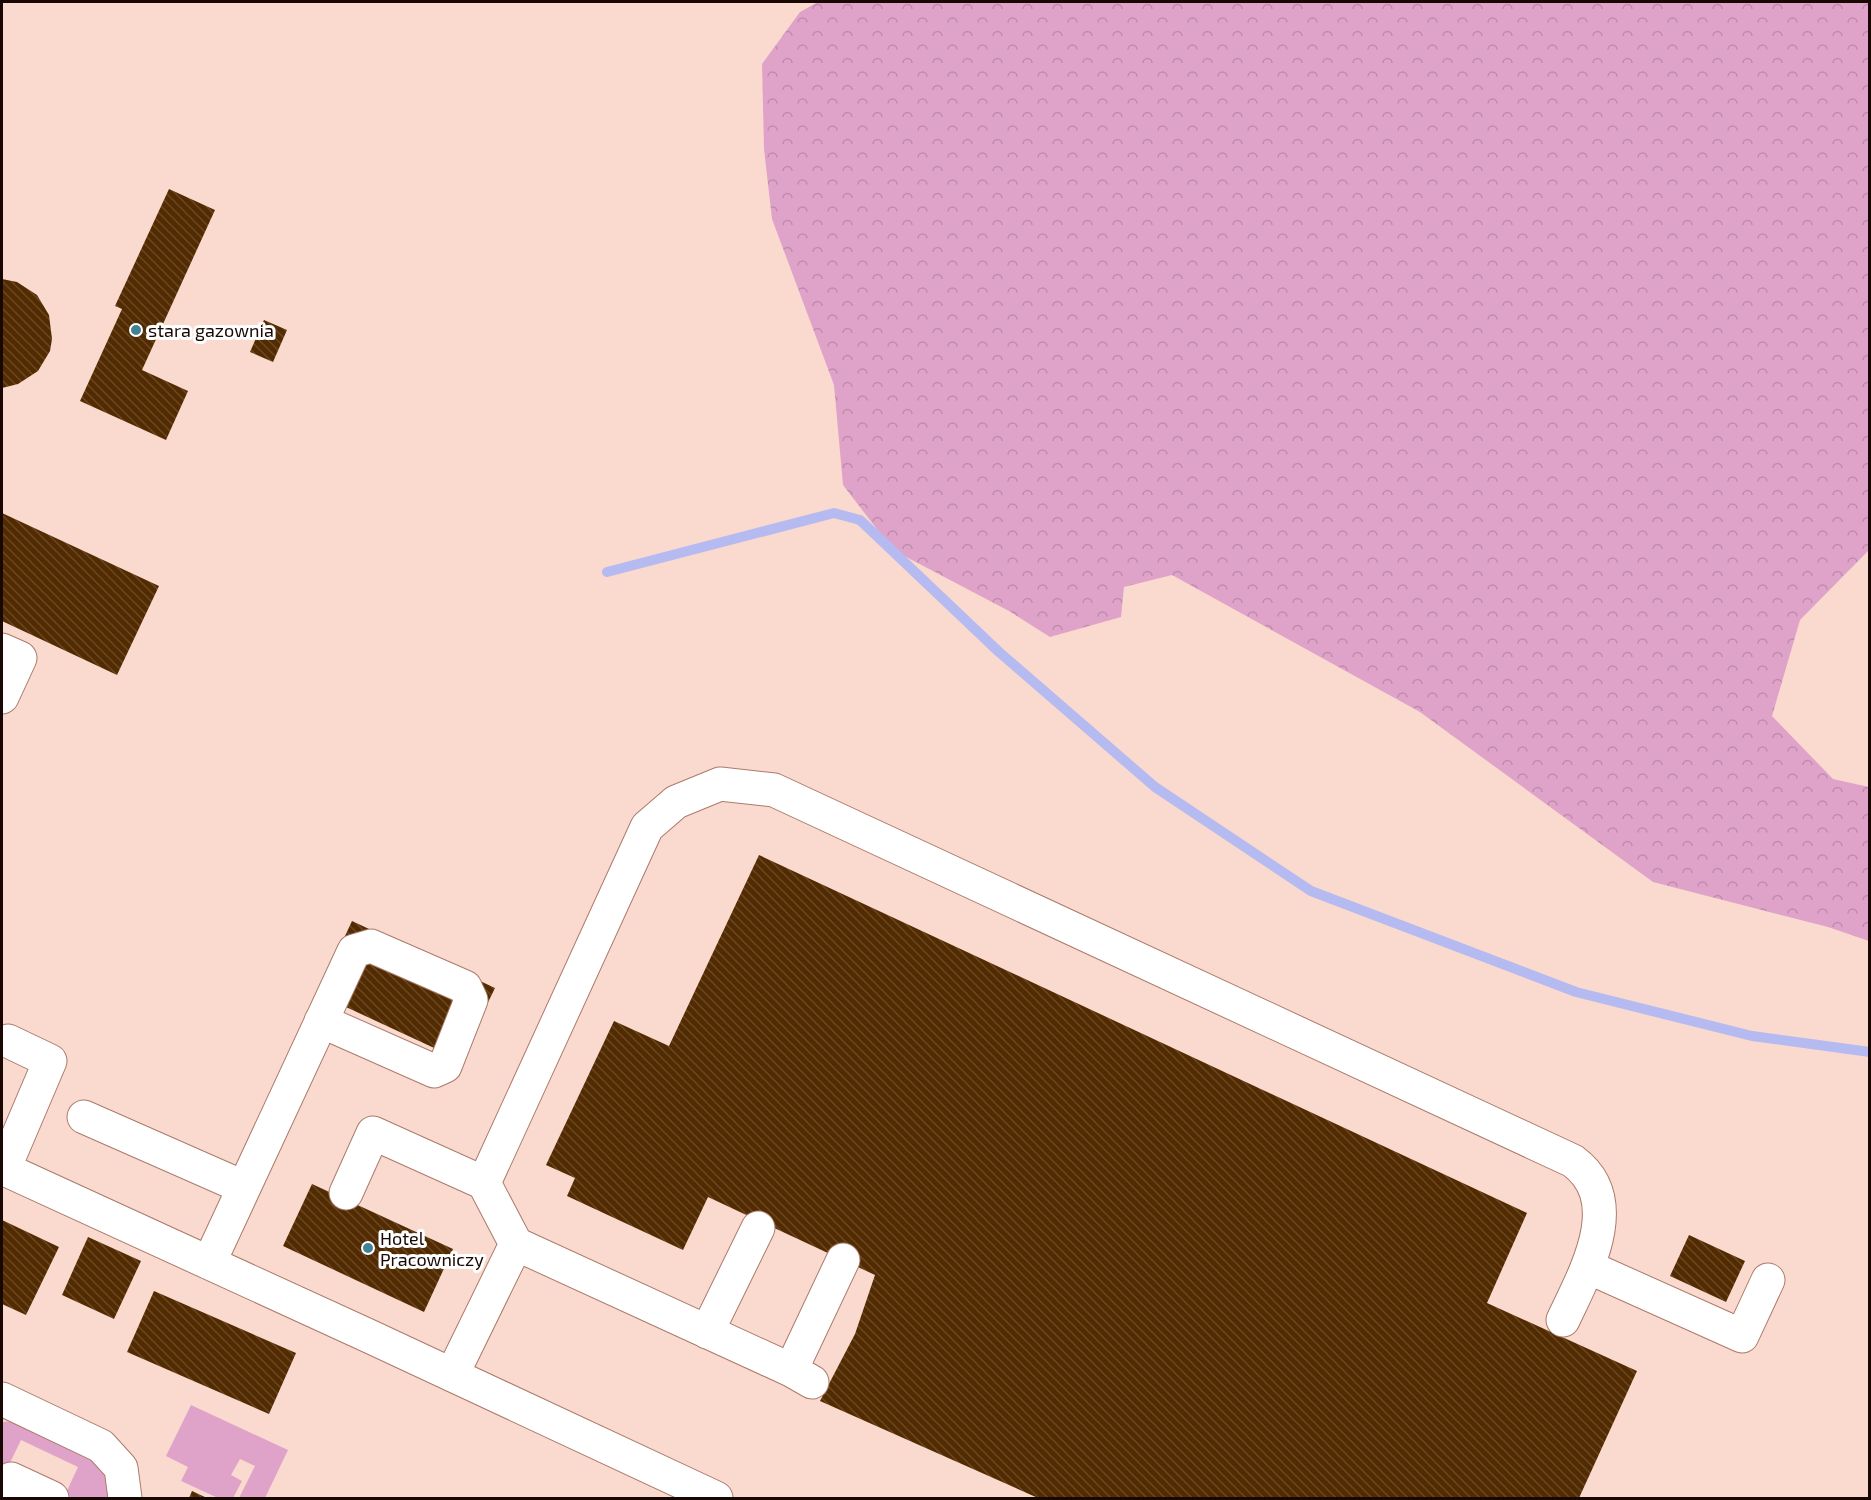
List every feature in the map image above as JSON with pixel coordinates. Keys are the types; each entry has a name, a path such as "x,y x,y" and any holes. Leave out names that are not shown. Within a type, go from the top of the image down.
{"lane":[{"path":"2,650 20,658 2,697"},
{"path":"484,1183 647,827 676,802 720,784 774,790 1573,1161 1585,1170 1596,1192 1600,1212 1597,1238 1588,1267 1563,1320"},
{"path":"209,1263 243,1187 321,1021 354,951 371,946 465,987 471,1000 445,1066 434,1071 321,1021"},
{"path":"8,1041 50,1061 3,1169 716,1498"},
{"path":"84,1118 243,1187"},
{"path":"346,1193 373,1133 484,1183 516,1244 802,1376 843,1260"},
{"path":"707,1332 758,1228"},
{"path":"452,1375 516,1244"},
{"path":"1588,1267 1742,1336 1768,1280"},
{"path":"2,1399 101,1446 121,1468 125,1498"},
{"path":"3,1498 11,1479 52,1498"}],"green space":[{"path":"818,2 1869,2 1869,550 1800,620 1772,716 1833,779 1869,787 1869,941 1828,927 1653,882 1420,712 1172,575 1124,587 1121,617 1050,637 1009,611 893,550 843,485 834,385 772,219 764,149 762,64 800,12"},
{"path":"191,1405 288,1450 265,1498 239,1498 255,1466 240,1459 231,1475 242,1481 233,1498 218,1498 181,1481 188,1467 166,1456"},
{"path":"15,1421 93,1457 104,1467 110,1498 74,1498 65,1495 78,1467 21,1440 7,1469 2,1466 2,1422"}],"building":[{"name":"stara gazownia","path":"169,189 215,210 142,370 188,391 166,440 80,401 122,309 115,306"},
{"path":"2,279 17,282 37,295 49,315 52,339 50,351 38,371 18,384 2,388"},
{"path":"264,320 287,330 273,362 250,352"},
{"path":"2,513 159,586 117,675 2,621"},
{"path":"759,855 1527,1213 1487,1303 1637,1371 1579,1498 1038,1498 820,1401 855,1334 875,1275 708,1197 683,1250 567,1196 575,1178 546,1165 614,1021 669,1046"},
{"path":"352,921 495,988 460,1060 318,994"},
{"name":"Hotel Pracowniczy","path":"312,1184 453,1249 424,1312 283,1246"},
{"path":"2,1220 59,1247 26,1315 2,1304"},
{"path":"1689,1235 1745,1261 1726,1302 1670,1276"},
{"path":"88,1237 141,1261 114,1319 62,1295"},
{"path":"154,1291 296,1353 269,1414 127,1352"},
{"path":"192,1491 207,1498 189,1498"}],"waterway":[{"path":"607,572 834,513 860,520 999,652 1155,787 1311,891 1576,992 1752,1036 1870,1052"}],"place":[{"name":"stara gazownia","path":"136,330"},
{"name":"Hotel Pracowniczy","path":"368,1248"}]}
